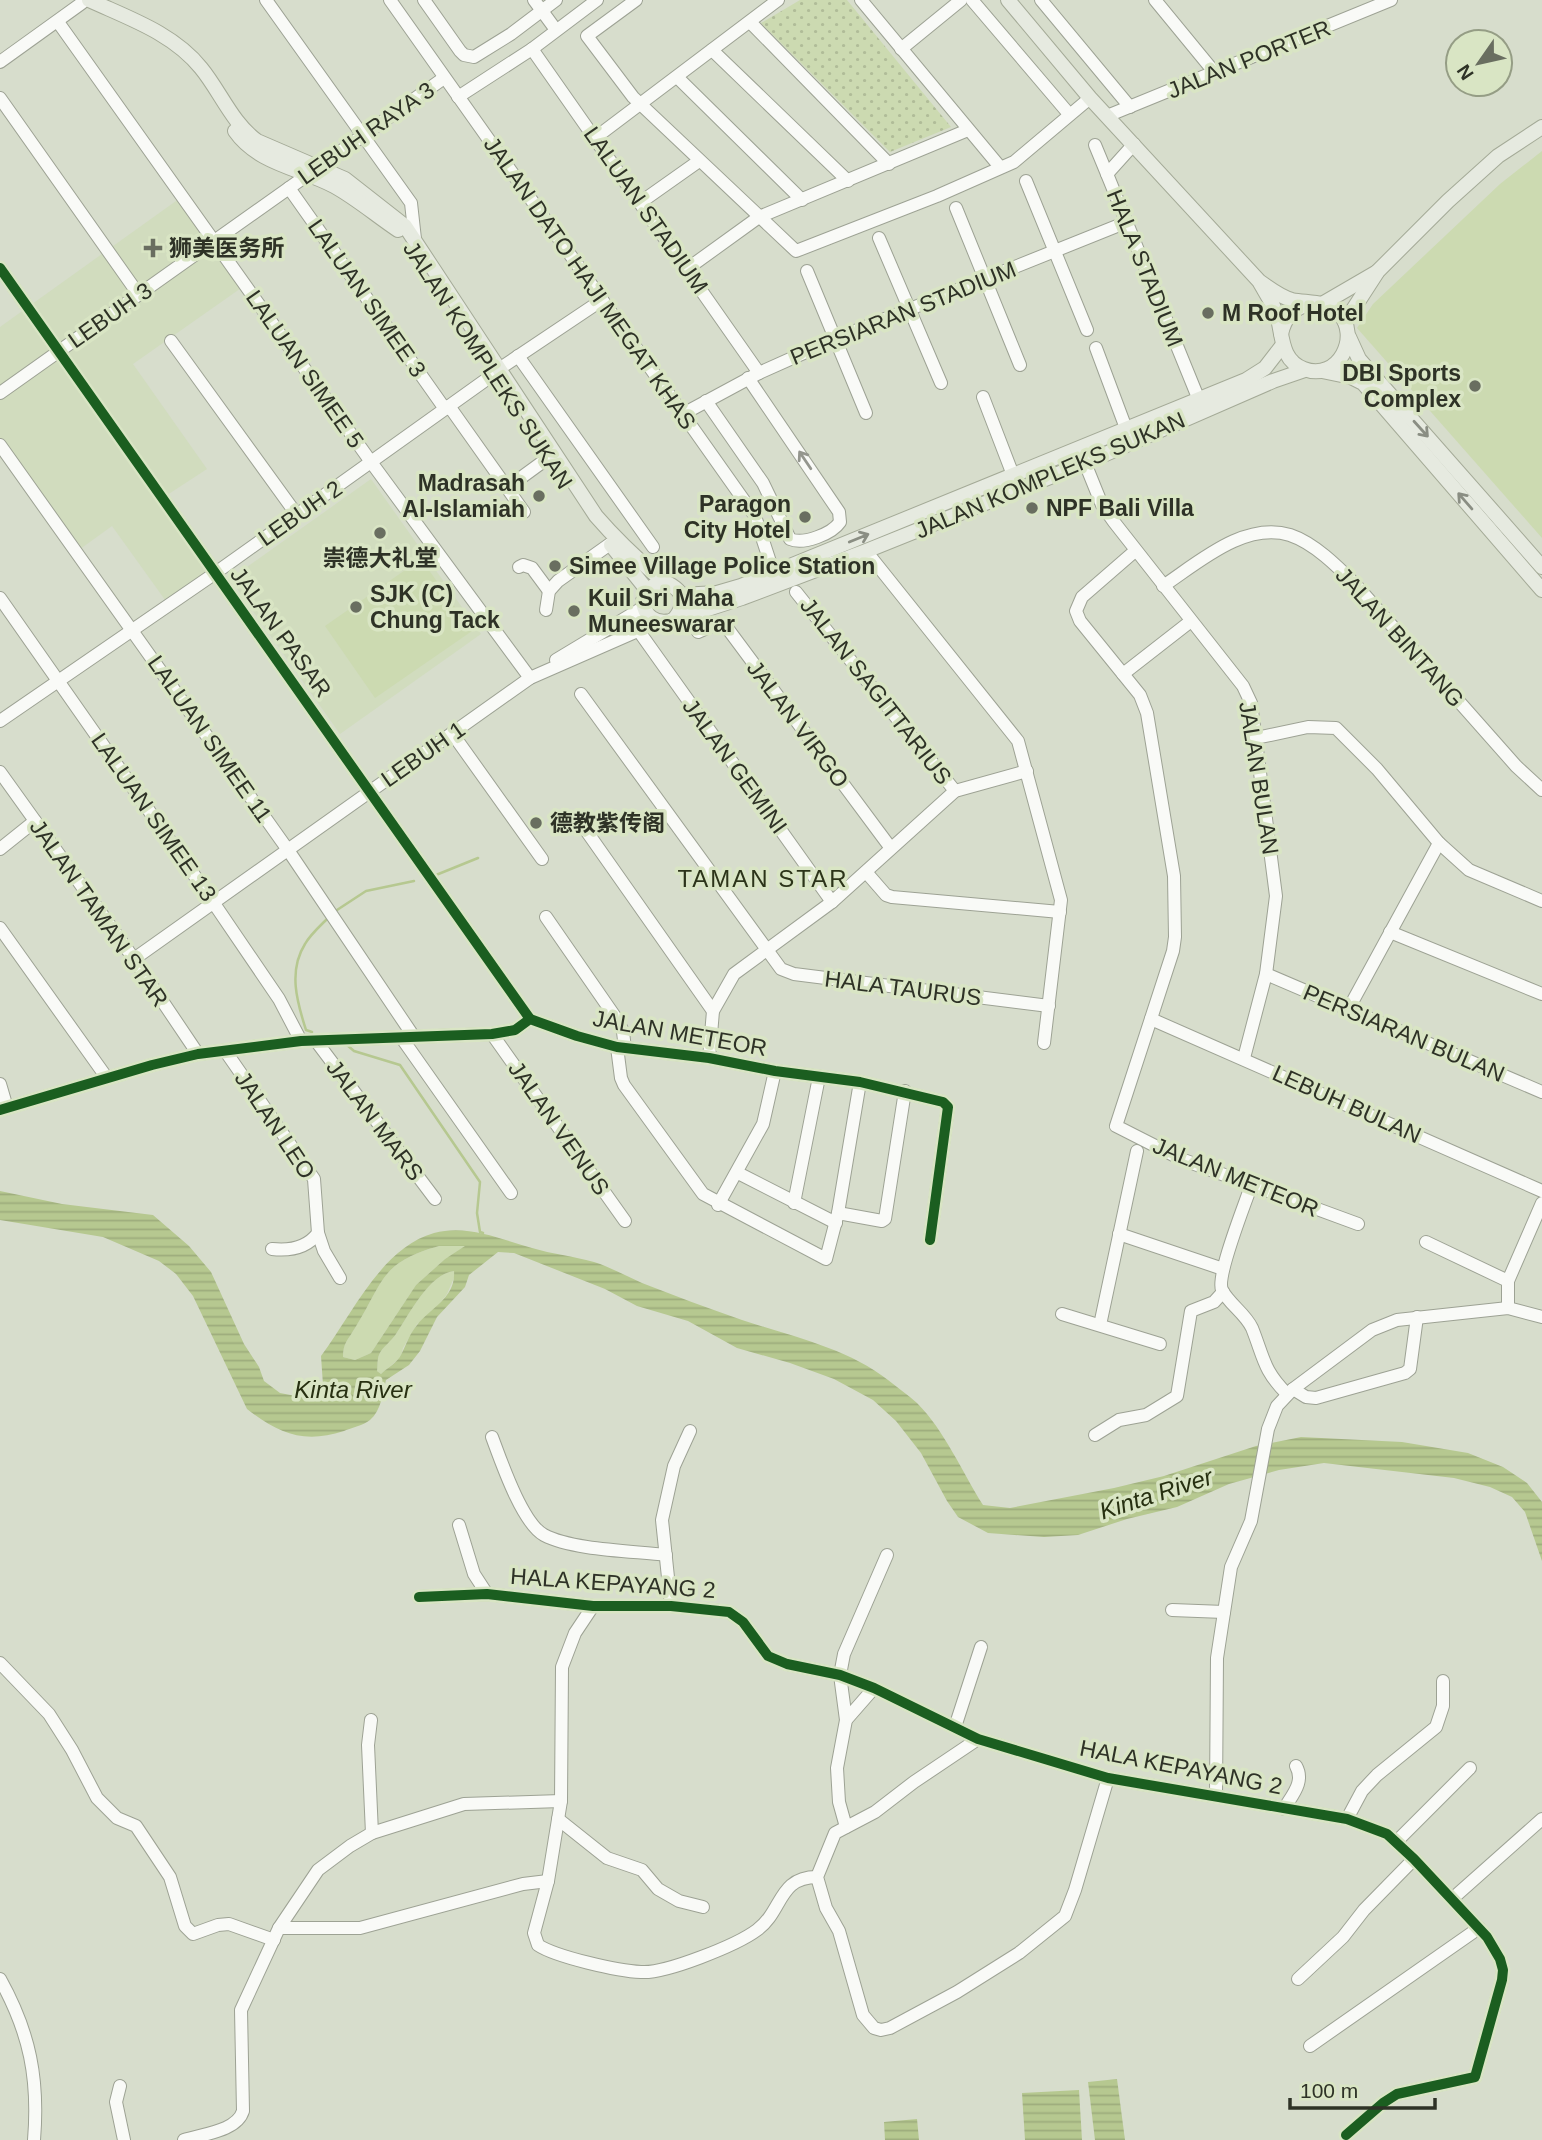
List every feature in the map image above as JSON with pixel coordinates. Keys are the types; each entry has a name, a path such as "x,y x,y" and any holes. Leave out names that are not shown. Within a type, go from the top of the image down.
{"main road":[{"path":"1008,0 1090,98 1259,281 1276,313 1282,341 1292,362 1311,370 1339,373 1363,383 1542,590"},
{"name":"JALAN KOMPLEKS SUKAN","path":"81,1 172,48 191,65 242,141 263,157 345,179 395,217 415,239 548,458 647,590"},
{"path":"1345,322 1378,271 1448,201 1497,156 1542,127"},
{"name":"JALAN KOMPLEKS SUKAN","path":"312,171 399,232 417,253 596,516 625,548 681,595 716,593 774,574 1127,431 1258,374 1265,368 1282,341"},
{"path":"1282,341 1284,324 1291,313 1301,306 1318,303 1378,271"},
{"path":"1259,281 1290,299 1332,307 1345,322 1359,359 1537,551 1542,566"},
{"path":"1311,370 1335,364 1343,356 1349,337"},
{"name":"JALAN KOMPLEKS SUKAN","path":"658,622 741,598 866,551 1084,463 1273,381 1311,370"},
{"path":"1493,533 1497,532 1518,553 1537,551"},
{"path":"1537,551 1528,560 1529,566 1542,582"},
{"path":"658,622 649,616 644,607 647,590 659,583 665,583"},
{"path":"675,618 682,608 681,595"}],"street":[{"path":"265,0 411,203 415,239"},
{"name":"JALAN DATO HAJI MEGAT KHAS","path":"390,0 755,516 774,574"},
{"path":"424,0 460,51 470,57 479,55 538,5 556,0"},
{"path":"458,97 532,49 597,0"},
{"path":"587,36 636,0"},
{"path":"861,0 1000,167"},
{"path":"901,49 961,0"},
{"path":"972,0 1069,114"},
{"path":"1041,0 1130,107"},
{"path":"1155,0 1214,73"},
{"name":"JALAN PORTER","path":"1107,116 1391,0"},
{"path":"0,62 58,22 81,1"},
{"path":"595,138 776,1"},
{"path":"538,5 556,30"},
{"path":"574,17 633,97 791,249 798,251 937,196 1014,162 1090,98"},
{"name":"LALUAN SIMEE 5","path":"58,22 371,462 530,678"},
{"path":"750,22 889,164"},
{"name":"LALUAN STADIUM","path":"532,49 687,269 839,512 840,522 833,529 802,541 793,541 787,535 775,505"},
{"path":"712,50 848,181"},
{"path":"677,77 802,200"},
{"name":"LEBUH RAYA 3","path":"289,188 444,78"},
{"path":"0,98 139,295"},
{"path":"687,269 759,218 968,131"},
{"name":"HALA STADIUM","path":"1134,144 1107,174 1199,400"},
{"path":"1095,145 1107,174"},
{"path":"640,202 699,161"},
{"path":"1026,181 1087,330"},
{"name":"LEBUH 3","path":"0,393 289,188"},
{"name":"LALUAN SIMEE 3","path":"289,188 524,512"},
{"path":"956,208 1020,365"},
{"name":"PERSIARAN STADIUM","path":"683,414 753,375 835,339 1127,222"},
{"path":"880,238 941,383"},
{"name":"JALAN PASAR","path":"0,268 530,1018"},
{"path":"807,271 866,412"},
{"name":"LEBUH 2","path":"0,722 214,574 518,356 602,300"},
{"path":"171,341 297,515"},
{"path":"1096,348 1127,431"},
{"path":"518,356 653,547"},
{"path":"983,397 1013,475"},
{"path":"706,401 764,483 775,505 755,516"},
{"name":"LALUAN SIMEE 11","path":"0,445 288,850 511,1193"},
{"path":"507,488 548,458"},
{"name":"JALAN BULAN","path":"1084,463 1102,505 1135,551 1244,686 1251,703 1276,896 1266,974 1244,1058"},
{"name":"JALAN BINTANG","path":"1163,586 1222,547 1242,539 1276,533 1291,536 1334,563 1355,584 1516,766 1542,790"},
{"path":"546,610 549,591 558,581 610,544"},
{"path":"866,551 1018,741 1061,900 1044,1043"},
{"path":"1135,551 1082,597 1076,606 1080,621 1140,695 1147,713 1174,876 1175,937 1151,1019"},
{"path":"519,566 533,568 549,591"},
{"name":"JALAN SAGITTARIUS","path":"796,592 955,791"},
{"name":"LALUAN SIMEE 13","path":"0,598 214,902 279,999 302,1041"},
{"path":"530,678 569,651 644,607"},
{"path":"1124,674 1191,621"},
{"name":"LEBUH 1","path":"134,959 530,678 658,622"},
{"name":"JALAN VIRGO","path":"698,632 718,622 725,625 890,847"},
{"name":"JALAN GEMINI","path":"638,630 832,902"},
{"name":"HALA TAURUS","path":"581,694 781,969 794,974 1049,1006"},
{"path":"1256,738 1308,727 1336,728 1377,769 1439,843 1469,870 1542,901"},
{"path":"452,733 542,859"},
{"path":"709,1058 713,1011 734,974 832,902 955,791 1027,771"},
{"name":"JALAN TAMAN STAR","path":"0,772 134,959 198,1054"},
{"path":"578,819 713,1011"},
{"path":"0,849 35,821"},
{"path":"1349,1008 1439,843"},
{"path":"866,872 884,893 892,897 1060,912"},
{"path":"546,918 618,1021 623,1032 621,1078 624,1085 694,1185 718,1205 826,1259 837,1218 860,1082"},
{"path":"0,928 107,1078"},
{"path":"1390,932 1542,995"},
{"name":"PERSIARAN BULAN","path":"1266,974 1542,1092"},
{"path":"0,1084 4,1109 198,1054 302,1041 492,1034 515,1030 530,1018"},
{"name":"JALAN METEOR","path":"530,1018 577,1036 621,1047 860,1082 943,1101 948,1107 930,1240"},
{"name":"LEBUH BULAN","path":"1151,1019 1542,1191"},
{"name":"JALAN METEOR","path":"1151,1019 1116,1126 1181,1159 1358,1224"},
{"name":"JALAN VENUS","path":"492,1034 625,1221"},
{"name":"JALAN MARS","path":"316,1041 435,1199"},
{"name":"JALAN LEO","path":"226,1052 314,1179 318,1233 324,1251 340,1278"},
{"path":"718,1205 763,1124 775,1071"},
{"path":"794,1203 819,1077"},
{"path":"737,1173 794,1203 837,1218 882,1221 885,1219 905,1091"},
{"path":"1100,1325 1137,1151"},
{"path":"1251,1186 1223,1269 1221,1285 1223,1292 1251,1325 1264,1366 1290,1392 1316,1398 1405,1373 1410,1369 1417,1317"},
{"path":"1508,1308 1508,1281 1542,1203"},
{"path":"272,1249 303,1246 318,1233"},
{"path":"1119,1234 1223,1269"},
{"path":"1426,1242 1508,1281"},
{"path":"1095,1435 1119,1420 1146,1415 1177,1396 1191,1311 1214,1301 1223,1292"},
{"path":"1216,1796 1217,1658 1231,1567 1251,1521 1268,1429 1277,1406 1290,1392 1372,1330 1397,1320 1508,1308 1542,1317"},
{"path":"1062,1314 1160,1344"},
{"path":"671,1606 662,1520 674,1465 690,1431"},
{"path":"492,1437 523,1510 542,1535 570,1544 666,1555"},
{"path":"459,1525 474,1574 488,1594"},
{"path":"846,1827 839,1802 837,1768 846,1720 840,1675 844,1654 887,1555"},
{"name":"HALA KEPAYANG 2","path":"419,1597 488,1594 593,1606 671,1606 729,1612 743,1622 768,1656 787,1664 840,1675 874,1688 978,1739 1108,1779 1347,1819 1387,1834 1479,1928 1500,1959 1502,1980 1475,2077 1397,2094 1382,2103 1346,2136"},
{"path":"593,1606 575,1633 562,1667 561,1801 548,1881 534,1933 538,1945 546,1951 642,1972 660,1970 736,1942 755,1931 769,1920 787,1887 806,1877 817,1877"},
{"path":"1172,1610 1224,1612"},
{"path":"955,1727 981,1647"},
{"path":"0,1662 49,1714 72,1750 97,1798 117,1818 136,1826 170,1877 186,1926 193,1934 229,1924 277,1934 360,1928 523,1884 548,1881"},
{"path":"1347,1819 1362,1791 1377,1774 1436,1727 1443,1706 1443,1681"},
{"path":"846,1720 874,1688"},
{"path":"371,1720 368,1745 372,1833"},
{"path":"978,1739 875,1812 835,1833 817,1877 826,1908 839,1931 863,2015 874,2028 890,2028 957,1992 1019,1953 1065,1916 1108,1779"},
{"path":"1284,1809 1300,1781 1296,1766"},
{"path":"1396,1842 1470,1768"},
{"path":"184,2140 230,2126 241,2119 241,2010 277,1934 318,1870 372,1833 464,1804 561,1801"},
{"path":"558,1819 607,1858 642,1870 658,1889 678,1901 703,1907"},
{"path":"1452,1899 1542,1819"},
{"path":"1298,1979 1343,1937 1364,1910 1414,1859"},
{"path":"1310,2046 1479,1928"},
{"path":"0,1979 19,2017 28,2043 35,2083 34,2140"},
{"path":"120,2086 116,2102 124,2140"}],"shaded area":[{"path":"800,0 847,0 951,127 890,152 761,23"},
{"name":"DBI Sports Complex","path":"1542,151 1542,538 1357,328 1373,304 1500,184"},
{"path":"183,196 244,286 133,364 207,469 161,499 212,574 168,604 112,526 76,552 0,445 0,327"},
{"name":"SJK (C) Chung Tack","path":"371,479 481,634 340,734 230,579"},
{"path":"421,559 472,631 375,698 325,626"},
{"path":"439,1246 466,1246 445,1259 416,1285 371,1353 355,1360 343,1357 346,1342 385,1276 405,1260"},
{"path":"454,1271 447,1294 435,1310 417,1324 403,1348 401,1357 381,1374 377,1371 378,1357 382,1349 394,1337 428,1287 436,1279"}],"water":[{"name":"Kinta River","path":"0,1191 62,1204 153,1215 189,1246 211,1272 264,1381 280,1393 301,1397 323,1385 321,1356 369,1285 398,1253 415,1241 434,1233 471,1231 594,1262 679,1297 855,1359 888,1380 927,1414 945,1439 983,1505 1010,1508 1114,1488 1164,1476 1256,1446 1301,1437 1402,1442 1468,1453 1503,1467 1527,1483 1542,1502 1542,1561 1525,1512 1512,1497 1490,1487 1454,1478 1324,1463 1279,1470 1229,1484 1177,1507 1078,1535 1044,1537 988,1533 958,1517 921,1453 896,1421 873,1400 834,1379 737,1348 688,1321 637,1306 605,1289 514,1253 498,1252 469,1275 465,1287 437,1317 420,1351 409,1365 386,1380 379,1407 370,1420 330,1435 316,1437 292,1434 270,1425 247,1409 193,1296 176,1274 159,1261 103,1237 0,1220","holes":["439,1246 465,1246 445,1259 416,1285 371,1353 355,1360 343,1357 346,1342 385,1276 405,1260","454,1271 454,1280 447,1295 417,1325 400,1358 381,1374 377,1371 378,1357 382,1349 394,1337 428,1287 436,1279"]},
{"path":"1117,2079 1125,2140 1095,2140 1088,2082"},
{"path":"1079,2090 1082,2140 1025,2140 1022,2093"},
{"path":"917,2119 919,2140 885,2140 884,2122"}],"waterway":[{"path":"436,875 478,858"},
{"path":"337,910 366,891 414,881"},
{"path":"312,1032 306,1030 295,976 300,954 307,941 327,919"},
{"path":"347,1045 354,1051 400,1065 480,1182 477,1213 480,1232 483,1233"}],"cycle path":[{"path":"0,268 530,1019"},
{"path":"0,1110 198,1054 301,1041 492,1034 515,1030 530,1019 617,1047 709,1058 775,1071 860,1082 943,1102 948,1107 930,1240"},
{"path":"419,1597 487,1594 593,1606 671,1606 729,1612 743,1622 768,1656 787,1664 840,1675 874,1688 978,1739 1108,1778 1347,1819 1387,1834 1487,1937 1500,1959 1502,1980 1475,2077 1397,2094 1346,2135"}],"place":[{"name":"狮美医务所","path":"153,248"},
{"name":"M Roof Hotel","path":"1208,313"},
{"name":"DBI Sports Complex","path":"1475,386"},
{"name":"Madrasah Al-Islamiah","path":"539,496"},
{"name":"NPF Bali Villa","path":"1032,508"},
{"name":"Paragon City Hotel","path":"805,517"},
{"name":"崇德大礼堂","path":"380,533"},
{"name":"Simee Village Police Station","path":"555,566"},
{"name":"SJK (C) Chung Tack","path":"356,607"},
{"name":"Kuil Sri Maha Muneeswarar","path":"574,611"},
{"name":"德教紫传阁","path":"536,823"}],"district":[{"name":"TAMAN STAR","path":"763,879"}]}
